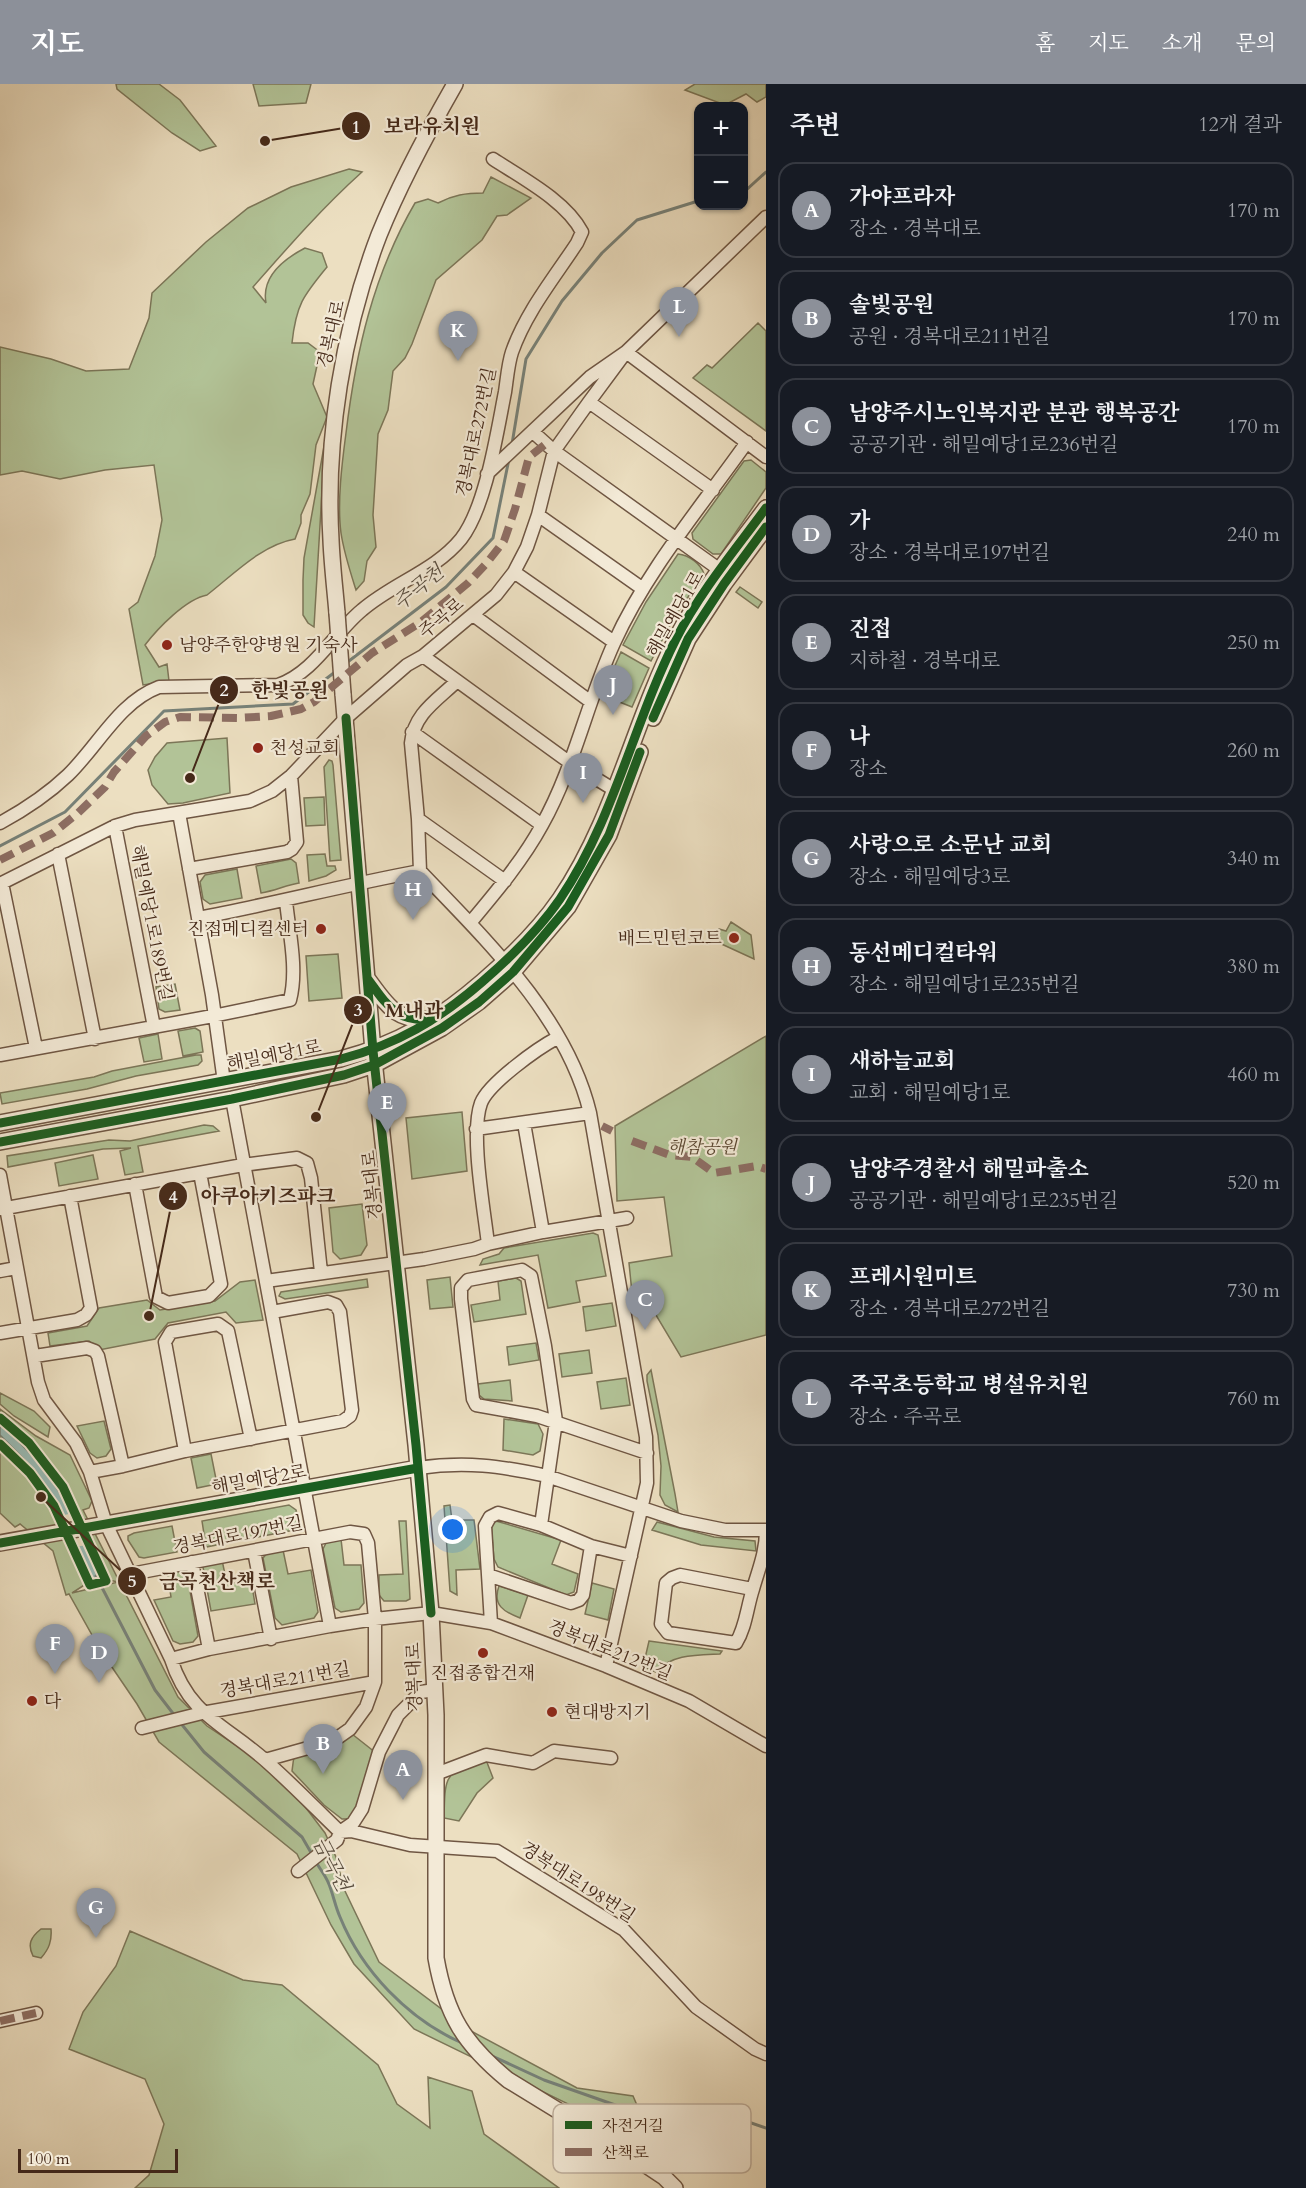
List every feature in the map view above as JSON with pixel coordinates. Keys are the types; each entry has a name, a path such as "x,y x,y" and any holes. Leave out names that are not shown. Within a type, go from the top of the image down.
{"street":[{"name":"경복대로","path":"455,84 416,156 379,235 361,288 337,402 331,484 331,539 374,1058 432,1613 436,1774 436,1958 446,2002 463,2034 490,2066 553,2108"},
{"name":"경복대로272번길","path":"0,823 49,792 68,775 138,697 159,687 278,685 288,681 302,671 362,609 430,566 462,538 478,507 490,471 511,354 524,322 578,243 582,232 576,220 536,186 493,159"},
{"name":"주곡로","path":"1,884 116,826 135,820 250,801 272,791 291,776 346,718 407,665 423,657 496,595 514,572 527,547 538,515 554,451 589,402 626,352 766,217"},
{"path":"490,471 590,377 626,352 766,457"},
{"path":"589,402 713,490"},
{"path":"530,435 720,570"},
{"path":"470,923 506,881 542,825 569,762 614,642 644,589 747,442"},
{"name":"해밀예당1로","path":"0,1123 307,1066 374,1058 442,1028 479,1002 574,897 609,835 655,684 677,636 720,570 766,508"},
{"path":"538,515 644,589"},
{"name":"해밀예당1로","path":"620,793 688,639 724,584 766,527"},
{"path":"514,572 614,642"},
{"path":"473,615 591,702"},
{"path":"423,657 569,762 620,793"},
{"path":"456,682 416,721 412,732 420,872 509,967 532,997 576,1073 590,1113 607,1221 634,1365 647,1453 647,1483 606,1666"},
{"path":"412,732 542,825"},
{"path":"189,869 286,852 292,849 297,842 291,776"},
{"path":"179,813 224,1082"},
{"path":"418,819 506,881"},
{"name":"해밀예당1로189번길","path":"116,826 154,1027"},
{"path":"58,854 94,1039"},
{"path":"198,918 286,901 359,882 420,872"},
{"path":"1,884 36,1048"},
{"name":"해밀예당1로189번길","path":"0,1055 290,1000 293,974 286,901"},
{"name":"해밀예당1로","path":"0,1142 232,1100 344,1075 453,1007 509,967"},
{"path":"367,977 388,1007 402,1016 416,1020 436,1018"},
{"path":"488,1244 476,1129 482,1100 495,1084 544,1045 557,1038"},
{"path":"232,1100 330,1626"},
{"path":"476,1129 590,1113"},
{"path":"524,1123 543,1232"},
{"path":"3,1208 243,1165 297,1158 307,1163 311,1179 321,1272"},
{"path":"135,1184 156,1297 168,1303 209,1296 221,1284 200,1173"},
{"path":"0,1175 3,1208 35,1356 38,1382 44,1400 76,1443 90,1473 106,1524 175,1671 202,1713 265,1760 338,1836"},
{"path":"0,1333 77,1320 86,1315 91,1308 70,1197"},
{"path":"266,1281 474,1250 488,1244 543,1232 627,1218"},
{"path":"0,1271 16,1268"},
{"path":"541,1525 556,1421 531,1276 522,1270 468,1280 461,1288 461,1299 473,1399 476,1405 556,1421 647,1453"},
{"path":"90,1473 185,1451 343,1421 350,1416 352,1410 340,1312 336,1305 328,1302 272,1312"},
{"path":"185,1451 165,1342 171,1332 218,1323 228,1331 251,1439"},
{"path":"35,1356 87,1348 95,1351 123,1466"},
{"name":"해밀예당2로","path":"0,1544 304,1487 418,1468 467,1463 547,1476 681,1521 725,1530 766,1530 761,1567 752,1589 741,1635 736,1643 668,1633 660,1624 666,1583 672,1578 680,1575 752,1589"},
{"path":"491,1623 485,1526 490,1517 498,1513 541,1525 591,1546 631,1556"},
{"name":"경복대로197번길","path":"131,1574 350,1532"},
{"name":"경복대로211번길","path":"265,1760 333,1741 350,1729 366,1707 375,1682 375,1619 368,1544 364,1534 350,1532"},
{"path":"488,1575 571,1603 579,1600 583,1595 591,1546"},
{"path":"254,1551 270,1639"},
{"path":"192,1562 209,1649"},
{"path":"171,1659 209,1649 330,1626 432,1613"},
{"name":"경복대로212번길","path":"432,1613 491,1623 606,1666 689,1701 766,1746"},
{"name":"경복대로211번길","path":"142,1728 202,1713 375,1682"},
{"path":"298,1871 353,1823 362,1809 379,1752 399,1715 421,1692 435,1690"},
{"path":"436,1774 486,1755 533,1762 554,1751 611,1758"},
{"path":"338,1836 351,1831 410,1845 436,1847"},
{"name":"경복대로198번길","path":"436,1847 496,1851 615,1923 696,2007 755,2049 766,2054"},
{"path":"0,2021 36,2013"},
{"name":"경복대로","path":"658,2173 675,2188"}],"green space":[{"path":"116,84 159,84 180,100 216,146 200,151 172,133 117,89"},
{"path":"253,84 311,84 306,103 259,106"},
{"path":"695,84 766,84 766,97 757,102 746,94 731,102 717,102 685,90"},
{"path":"349,169 362,172 319,214 253,287 266,303 267,285 282,263 305,248 322,253 327,267 302,302 296,319 292,343 308,343 320,352 313,384 327,417 316,445 310,494 301,515 301,523 295,539 271,547 259,554 207,595 190,602 165,623 145,645 159,667 167,664 169,681 143,685 129,609 138,602 155,556 162,520 154,465 105,470 60,479 22,471 0,475 0,347 51,359 86,371 129,369 149,318 152,293 206,242 248,208 291,187"},
{"path":"491,177 531,198 507,215 497,216 482,240 436,280 412,344 405,358 393,371 388,410 378,434 373,515 376,547 367,561 364,581 356,590 341,533 341,483 355,373 368,314 377,286 400,230 415,203 428,199 438,203 460,195 483,193"},
{"path":"758,323 766,331 766,431 693,378 707,365 712,368"},
{"path":"325,441 314,627 303,615 304,558"},
{"path":"751,460 766,472 766,488 721,554 713,554 693,539 692,533 744,461"},
{"path":"678,554 694,561 704,574 675,616 651,661 623,645 646,602"},
{"path":"740,587 762,602 758,608 736,592"},
{"path":"621,652 649,668 632,707 602,695"},
{"path":"227,738 230,793 168,804 152,785 148,770 167,743"},
{"path":"329,760 333,765 341,860 330,861 324,767"},
{"path":"324,797 325,825 306,826 304,798"},
{"path":"325,854 327,866 335,866 336,870 309,881 307,855"},
{"path":"291,859 296,863 299,883 261,893 256,866"},
{"path":"237,869 242,898 210,904 203,899 200,882 205,875"},
{"name":"배드민턴코트","path":"731,922 751,935 754,959 715,941 719,929 726,931"},
{"path":"338,954 342,998 309,1001 306,956"},
{"path":"175,984 180,1010 165,1012 159,1009 156,987"},
{"path":"195,1028 200,1031 203,1052 183,1056 178,1031"},
{"path":"158,1034 162,1059 144,1062 139,1038"},
{"name":"해참공원","path":"766,1036 766,1335 681,1357 644,1295 632,1293 629,1263 672,1256 664,1197 617,1201 615,1126"},
{"path":"201,1055 202,1061 198,1065 136,1076 87,1089 2,1104 0,1093 94,1077 112,1071"},
{"path":"462,1112 467,1171 412,1179 406,1118"},
{"path":"204,1125 213,1126 219,1131 138,1146 143,1172 125,1175 120,1151 131,1148 103,1149 8,1167 7,1156 109,1140 130,1141"},
{"path":"93,1155 98,1179 59,1186 55,1163"},
{"path":"362,1204 367,1245 361,1255 340,1259 333,1252 329,1208"},
{"path":"593,1233 598,1235 606,1276 576,1281 580,1302 548,1308 538,1255 480,1265 483,1259 499,1254 504,1248"},
{"path":"450,1277 453,1307 430,1309 427,1280"},
{"path":"516,1278 521,1281 526,1314 474,1322 471,1305 500,1300 498,1281"},
{"path":"367,1279 368,1287 285,1299 279,1296 281,1292"},
{"path":"255,1280 263,1320 236,1323 226,1312 168,1323 155,1339 99,1350 89,1341 50,1346 48,1333 87,1326 99,1308 147,1300 160,1310 215,1301 240,1282"},
{"path":"612,1303 616,1326 586,1331 583,1307"},
{"path":"536,1343 539,1360 509,1365 507,1347"},
{"path":"589,1350 592,1373 562,1377 559,1354"},
{"path":"651,1370 678,1512 665,1505 660,1495 661,1466 658,1435 647,1381 647,1375"},
{"path":"626,1378 630,1405 601,1409 597,1382"},
{"path":"510,1380 512,1401 484,1399 479,1395 478,1384"},
{"path":"0,1393 34,1411 50,1427 48,1437 14,1416 0,1404"},
{"path":"0,1409 36,1436 70,1455 92,1501 89,1508 83,1510 178,1697 207,1726 261,1762 303,1804 325,1833 336,1857 344,1889 379,1962 471,2031 577,2088 633,2096 636,2104 568,2104 414,2029 354,1964 331,1925 297,1854 159,1742 137,1704 101,1651 69,1594 66,1595 53,1551 20,1524 15,1527 0,1513","holes":["100,1578 118,1582 72,1593 92,1580"]},
{"path":"504,1419 538,1424 543,1434 540,1451 533,1455 503,1450"},
{"path":"104,1421 111,1449 106,1456 97,1458 90,1453 77,1426"},
{"path":"211,1454 217,1484 197,1488 191,1458"},
{"path":"289,1505 296,1510 299,1523 294,1530 206,1547 202,1521"},
{"path":"450,1505 452,1520 474,1520 480,1569 456,1570 457,1595 450,1591 444,1506"},
{"path":"399,1521 406,1521 410,1599 384,1601 379,1595 379,1575 403,1574"},
{"path":"496,1521 561,1540 552,1564 578,1574 574,1592 566,1595 498,1567 494,1559 491,1524"},
{"path":"657,1522 714,1537 755,1541 756,1551 701,1545 652,1530"},
{"path":"172,1526 177,1552 139,1557 128,1540 128,1536 134,1533"},
{"path":"341,1539 344,1565 361,1565 364,1603 359,1609 341,1612 335,1608 323,1549 327,1541"},
{"path":"283,1550 288,1574 311,1570 318,1612 314,1618 282,1625 275,1618 263,1558 268,1552"},
{"path":"222,1560 227,1584 251,1580 255,1604 211,1611 203,1567"},
{"path":"182,1570 187,1574 198,1636 193,1642 180,1644 173,1641 154,1600 171,1597 167,1572"},
{"path":"592,1583 614,1589 608,1620 585,1614"},
{"path":"499,1586 528,1595 520,1618 504,1610 498,1603"},
{"path":"649,1641 722,1651 720,1654 694,1655 677,1659 662,1666 656,1672 643,1667"},
{"path":"352,1734 376,1753 362,1803 351,1819 342,1819 324,1805 292,1771 294,1756 337,1747"},
{"path":"483,1752 493,1778 477,1793 459,1821 444,1818 445,1792 450,1777"},
{"path":"41,1929 51,1929 51,1933 49,1945 41,1958 33,1956 30,1944 32,1938"},
{"path":"130,1931 243,1980 282,1985 378,2065 397,2104 430,2128 428,2077 472,2091 484,2134 559,2188 135,2188 149,2175 164,2124 145,2079 69,2049 83,2012 116,1966"}],"water":[{"path":"0,1424 36,1460 51,1480 75,1520 99,1578 92,1580 57,1505 23,1458 0,1435"}],"pier":[{"path":"74,1513 88,1545 73,1547 59,1516"}],"waterway":[{"name":"주곡천","path":"748,188 766,172"},
{"name":"주곡천","path":"512,444 526,359 562,301 602,253 637,220 694,202"},
{"name":"주곡천","path":"345,664 446,587 493,538 509,459"},
{"name":"주곡천","path":"0,846 65,812 164,711 293,704 335,672"},
{"name":"금곡천","path":"96,1576 155,1690 175,1716"},
{"name":"금곡천","path":"179,1721 204,1752 302,1837 313,1856"},
{"name":"금곡천","path":"316,1862 328,1882 349,1937 374,1974 405,2007 423,2021 462,2043"},
{"name":"금곡천","path":"490,2055 544,2080 612,2104"},
{"name":"금곡천","path":"751,2123 766,2128"}],"marked path":[{"path":"0,860 53,833 78,813 105,787 114,772 146,736 165,722 180,717 271,716 301,709 314,702 372,653 421,622 468,583 504,541 529,457 547,443"},
{"path":"602,1126 612,1131"},
{"path":"632,1141 670,1155 692,1157 714,1173 757,1166 766,1169"},
{"path":"0,2021 36,2013"}],"cycle path":[{"path":"0,1123 341,1059 399,1038 433,1019 466,996 533,933 552,911 579,869 609,804 647,704 676,639 707,588 766,508"},
{"path":"653,718 688,639 724,584 766,527"},
{"path":"346,718 373,1051 416,1445 431,1613"},
{"path":"0,1142 232,1099 344,1075 374,1065 442,1028 479,1002 513,972 568,907 609,835 640,752"},
{"path":"367,978 387,1004 401,1015 410,1018 433,1019"},
{"path":"0,1418 29,1443 63,1487 106,1581 90,1585 54,1506 30,1473 0,1444"},
{"path":"0,1543 418,1468"}],"place":[{"name":"보라유치원","path":"265,141"},
{"name":"주곡초등학교 병설유치원","path":"679,337"},
{"name":"프레시원미트","path":"458,361"},
{"name":"남양주한양병원 기숙사","path":"167,645"},
{"name":"남양주경찰서 해밀파출소","path":"613,715"},
{"name":"천성교회","path":"258,748"},
{"name":"한빛공원","path":"190,778"},
{"name":"새하늘교회","path":"583,803"},
{"name":"동선메디컬타워","path":"413,920"},
{"name":"진접메디컬센터","path":"321,929"},
{"name":"배드민턴코트","path":"734,938"},
{"name":"M내과","path":"316,1117"},
{"name":"진접","path":"387,1133"},
{"name":"아쿠아키즈파크","path":"149,1316"},
{"name":"남양주시노인복지관 분관 행복공간","path":"645,1330"},
{"name":"금곡천산책로","path":"41,1497"},
{"name":"진접종합건재","path":"483,1653"},
{"name":"나","path":"55,1674"},
{"name":"가","path":"99,1683"},
{"name":"다","path":"32,1701"},
{"name":"현대방지기","path":"552,1712"},
{"name":"솔빛공원","path":"323,1774"},
{"name":"가야프라자","path":"403,1800"},
{"name":"사랑으로 소문난 교회","path":"96,1938"}]}
